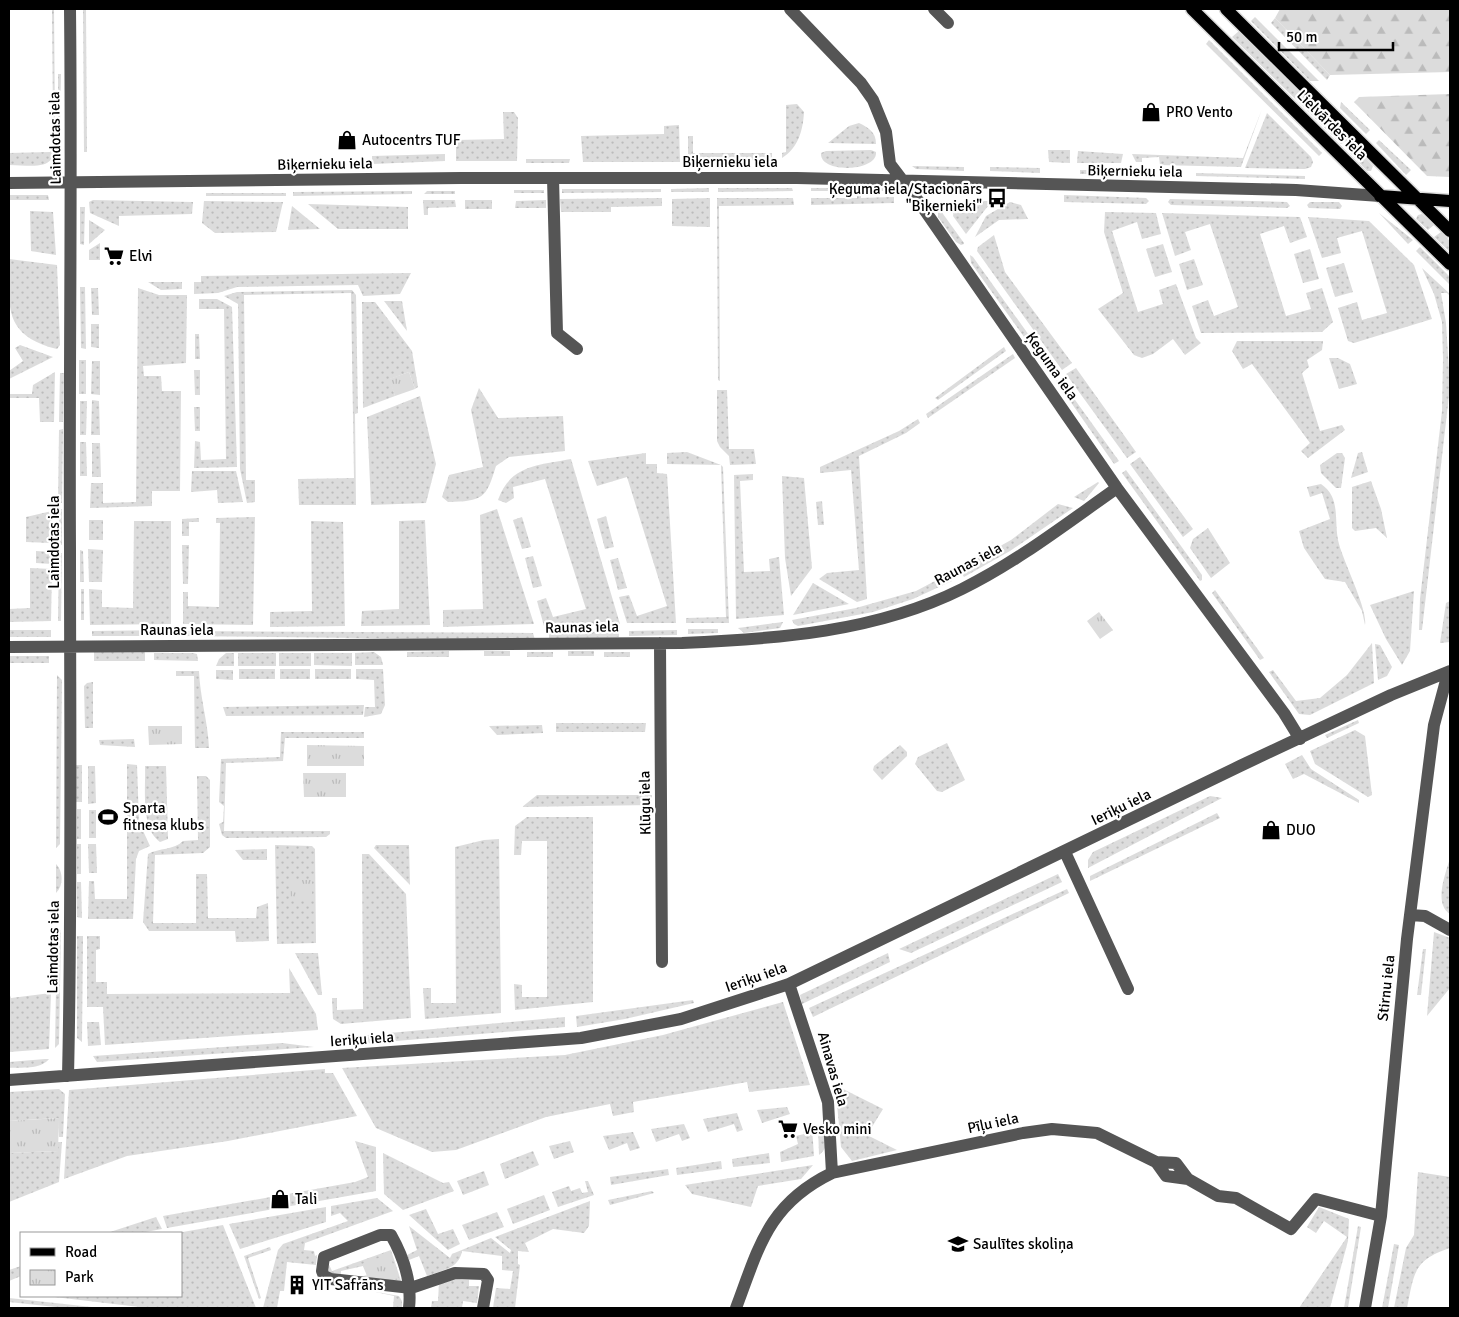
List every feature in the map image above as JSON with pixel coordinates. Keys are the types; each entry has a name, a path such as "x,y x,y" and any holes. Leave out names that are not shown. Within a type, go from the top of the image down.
{"main road":[{"name":"Lielvārdes iela","path":"1192,9 1450,264"},
{"name":"Lielvārdes iela","path":"1226,9 1450,232"},
{"path":"1218,35 1236,19"},
{"name":"Biķernieku iela","path":"1380,196 1450,201"}],"street":[{"name":"Laimdotas iela","path":"68,1076 72,182 70,9"},
{"name":"Ķeguma iela","path":"790,9 861,83 873,100 886,132 890,164 919,202 1117,488 1273,698 1300,739"},
{"path":"934,9 948,23"},
{"name":"Biķernieku iela","path":"9,183 553,178 901,180 1044,186 1296,190 1380,196"},
{"path":"553,178 557,333 577,349"},
{"name":"Raunas iela","path":"9,647 660,643 792,636 867,622 925,604 962,589 1000,568 1117,488"},
{"name":"Klūgu iela","path":"660,643 662,962"},
{"name":"Ieriķu iela","path":"9,1080 581,1038 681,1019 789,984 1392,695 1450,672"},
{"name":"Stirnu iela","path":"1365,1308 1380,1216 1410,916 1434,724 1450,672"},
{"path":"1065,852 1128,989"},
{"path":"1410,916 1424,916 1450,930"},
{"name":"Ainavas iela","path":"789,984 828,1102 832,1174"},
{"name":"Pīļu iela","path":"832,1174 1052,1129 1097,1133 1156,1162 1166,1176 1188,1178 1218,1196 1236,1198 1291,1229 1316,1199 1380,1216"},
{"path":"736,1308 762,1238 775,1218 789,1201 810,1184 832,1174"},
{"path":"410,1308 411,1288 391,1235 380,1235 328,1254 324,1260 324,1276 331,1279 411,1288 455,1272 484,1274 488,1280 483,1308"}],"green space":[{"path":"52,9 54,9 55,123 53,122"},
{"path":"83,9 86,9 87,152 84,152"},
{"path":"1280,9 1450,9 1450,72 1330,75 1275,18"},
{"path":"1255,17 1319,81 1310,81 1251,21"},
{"path":"1275,18 1330,75 1327,80 1271,23"},
{"path":"1239,31 1348,140 1341,144 1232,37"},
{"path":"1209,40 1322,153 1319,156 1206,44"},
{"path":"58,74 61,74 60,121 58,116"},
{"path":"1450,94 1450,177 1427,176 1354,102 1359,97"},
{"path":"1341,102 1370,130 1366,134 1340,108"},
{"path":"797,104 804,112 801,132 796,144 782,158 782,153 786,152 786,105"},
{"path":"1262,109 1241,167 1160,165 1159,157 1142,158 1142,162 1136,162 1132,154 1243,158"},
{"path":"503,112 514,112 518,118 517,161 456,161 456,140 504,139"},
{"path":"1267,113 1311,157 1313,162 1311,167 1305,169 1245,168"},
{"path":"859,123 871,131 875,136 876,144 828,143 849,126"},
{"path":"679,125 680,162 583,162 581,136 664,134 664,126"},
{"path":"58,129 55,152 52,159 47,163 32,166 9,165 9,153 50,152 53,149 53,130"},
{"path":"688,136 693,136 693,153 772,153 772,160 688,161"},
{"path":"1379,140 1411,170 1406,175 1376,143"},
{"path":"1357,149 1373,166 1371,171 1367,171 1350,153"},
{"path":"871,150 876,152 874,159 868,164 849,168 829,165 823,160 821,153 826,151"},
{"path":"1048,150 1070,150 1070,163 1049,162"},
{"path":"1078,151 1123,154 1121,163 1077,163"},
{"path":"445,154 445,161 372,164 372,156"},
{"path":"526,159 570,159 569,163 526,163"},
{"path":"912,166 964,167 964,171 916,169"},
{"path":"990,167 1040,168 1040,173 990,171"},
{"path":"1080,170 1115,170 1115,174 1080,174"},
{"path":"1196,173 1305,176 1305,179 1196,176"},
{"path":"709,188 709,192 671,192 671,189"},
{"path":"718,188 792,188 793,191 718,192"},
{"path":"811,188 895,188 898,191 811,191"},
{"path":"562,189 661,189 661,192 562,193"},
{"path":"514,190 544,190 544,193 514,193"},
{"path":"412,191 412,194 293,196 293,192"},
{"path":"427,191 455,191 455,194 424,194"},
{"path":"206,193 286,193 286,196 206,196"},
{"path":"9,195 48,195 49,200 9,200"},
{"path":"857,195 861,195 861,198 894,197 894,203 811,205 811,198 857,198"},
{"path":"1064,195 1146,198 1149,201 1146,204 1064,202"},
{"path":"662,198 662,206 611,207 611,212 561,212 560,199"},
{"path":"710,198 710,227 672,226 672,199"},
{"path":"717,198 793,198 794,205 719,206 720,381 718,380"},
{"path":"1170,199 1287,202 1290,206 1287,208 1171,205 1168,202"},
{"path":"93,200 193,202 192,214 119,216 119,226 90,213 89,202"},
{"path":"423,200 455,200 456,207 428,208 428,215 424,215"},
{"path":"465,200 492,200 492,209 465,209"},
{"path":"546,200 546,208 515,208 516,201"},
{"path":"204,201 283,202 276,232 215,233 202,223"},
{"path":"964,201 992,201 966,234 953,216 954,210"},
{"path":"1010,202 1021,205 1028,219 999,220 975,237 986,216"},
{"path":"1310,202 1339,202 1342,206 1340,209 1309,208 1307,205"},
{"path":"308,204 408,207 408,229 338,229"},
{"path":"292,206 320,229 288,230"},
{"path":"80,207 85,207 84,245 80,244"},
{"path":"938,207 964,244 961,245 956,242 938,217"},
{"path":"30,211 53,212 56,255 31,251"},
{"path":"1105,212 1156,213 1161,234 1142,239 1137,222 1112,231 1138,312 1163,304 1159,290 1176,284 1196,338 1201,343 1185,355 1173,339 1153,354 1142,358 1134,355 1098,309 1123,293 1104,232"},
{"path":"1162,213 1300,217 1307,237 1290,243 1284,226 1260,234 1286,316 1311,309 1306,293 1322,288 1333,322 1322,332 1201,333 1192,306 1208,300 1214,316 1238,307 1210,224 1185,232 1191,250 1175,256"},
{"path":"1379,213 1413,240 1408,244"},
{"path":"1422,214 1434,225 1428,230 1416,219 1418,215"},
{"path":"1308,217 1369,221 1414,265 1432,319 1354,343 1348,341 1338,308 1357,302 1362,320 1387,313 1362,231 1337,238 1341,253 1322,258"},
{"path":"89,220 105,230 89,244"},
{"path":"1441,232 1450,241 1450,252 1434,237"},
{"path":"994,235 1005,272 1072,363 1062,370 977,251 978,247"},
{"path":"100,243 100,260 89,260 89,250"},
{"path":"1163,244 1172,272 1155,277 1146,249"},
{"path":"1420,247 1450,277 1450,285 1416,251"},
{"path":"1310,249 1319,279 1303,283 1294,254"},
{"path":"970,255 1056,373 1052,376 971,263"},
{"path":"9,259 57,265 60,345 57,349 26,336 12,316 9,291"},
{"path":"1194,259 1203,285 1187,290 1179,264"},
{"path":"1344,263 1353,292 1335,297 1326,268"},
{"path":"1422,268 1450,294 1450,296 1447,293 1441,293 1446,323 1450,387 1422,630 1419,630 1420,599 1442,411 1443,359 1442,322 1434,294"},
{"path":"411,273 400,294 363,296 358,285 237,287 218,293 194,294 194,282 201,282 201,276"},
{"path":"148,282 182,282 182,289 161,290"},
{"path":"80,287 85,287 86,349 81,348"},
{"path":"91,288 98,288 99,315 92,315"},
{"path":"138,288 159,295 187,295 186,363 143,366 144,376 161,376 162,391 181,391 180,491 152,491 152,506 90,508 91,483 103,483 103,503 136,502"},
{"path":"352,290 356,295 358,413 355,414 356,505 299,505 298,479 354,478 351,293 244,295 246,480 255,480 255,502 247,503 240,469 238,304 224,296 237,292"},
{"path":"199,299 217,299 232,307 237,467 194,468 195,441 200,442 201,460 226,459 224,309 199,309"},
{"path":"384,301 402,301 407,331"},
{"path":"362,302 375,302 412,351 418,387 415,389 409,372 390,379 395,396 363,408"},
{"path":"91,324 99,324 99,348 91,347"},
{"path":"195,334 199,334 200,359 195,359"},
{"path":"1237,341 1323,341 1322,350 1307,360 1309,367 1302,373 1320,431 1342,425 1345,430 1308,458 1301,451 1310,443 1252,364 1243,369 1232,351"},
{"path":"20,345 53,357 9,379 9,371 23,361 15,348"},
{"path":"1004,347 1006,351 938,400 935,398"},
{"path":"1013,354 1015,358 928,418 926,414"},
{"path":"1329,358 1338,358 1350,364 1357,384 1339,389"},
{"path":"79,360 86,360 86,394 79,394"},
{"path":"92,361 100,361 100,395 91,394"},
{"path":"1076,368 1136,452 1127,458 1066,374"},
{"path":"194,370 200,370 200,395 195,395"},
{"path":"55,372 54,422 40,422 39,398 9,398 9,394 32,394 33,385"},
{"path":"409,372 415,389 395,396 389,379"},
{"path":"60,373 64,373 63,422 59,422"},
{"path":"1060,379 1119,461 1114,464 1056,381"},
{"path":"479,388 498,418 563,416 565,451 509,457 496,466 486,492 481,496 469,501 448,502 442,497 449,475 483,467 471,410"},
{"path":"717,390 727,390 729,449 754,449 756,464 730,465 729,456 720,447 717,441"},
{"path":"420,396 436,464 426,503 371,505 367,417"},
{"path":"92,400 99,401 100,435 91,435"},
{"path":"80,401 87,401 86,435 80,435"},
{"path":"194,407 200,407 200,431 195,431"},
{"path":"918,419 920,423 906,433 859,456 867,599 857,602 819,579 827,573 859,570 851,470 820,473 820,467 899,431"},
{"path":"63,429 62,503 58,503 59,430"},
{"path":"80,442 86,442 87,476 80,476"},
{"path":"92,443 100,443 101,477 92,477"},
{"path":"687,452 721,465 667,464 667,453"},
{"path":"1362,452 1368,472 1351,478 1358,453"},
{"path":"646,453 646,464 657,464 657,473 667,474 676,623 627,623 619,597 629,595 637,616 667,606 627,477 597,486 588,461"},
{"path":"1337,453 1342,453 1345,458 1341,488 1336,488 1321,473 1320,465"},
{"path":"1140,457 1193,529 1183,537 1130,464"},
{"path":"571,459 620,624 544,626 537,601 546,598 553,617 586,609 545,479 513,487 514,498 506,503 498,500 503,488 518,473 537,465"},
{"path":"721,465 723,467 729,623 686,623 686,618 726,617"},
{"path":"1126,470 1202,575 1202,580 1200,581 1122,473"},
{"path":"192,471 236,471 243,502 218,503 217,490 191,492"},
{"path":"753,474 753,480 740,481 744,572 770,571 769,559 779,557 784,615 736,619 734,475"},
{"path":"782,476 804,478 812,568 791,596 785,558"},
{"path":"1371,481 1381,509 1387,538 1376,528 1355,531 1352,528 1352,487"},
{"path":"1098,482 1084,501 1074,497"},
{"path":"1321,484 1332,496 1336,511 1339,544 1363,609 1365,625 1362,611 1345,582 1325,579 1304,548 1299,531 1330,519 1322,493 1310,497 1307,487"},
{"path":"822,501 824,525 818,525 816,502"},
{"path":"1058,504 1073,508 1010,551 964,577 959,569 1011,540"},
{"path":"59,509 62,509 62,545 59,545"},
{"path":"497,509 534,624 443,627 443,610 483,609 480,515"},
{"path":"52,511 52,543 26,542 26,517"},
{"path":"606,516 614,547 605,549 597,519"},
{"path":"255,517 253,625 183,624 183,592 188,592 188,606 219,607 220,523 216,523 216,518"},
{"path":"522,517 531,547 522,549 513,520"},
{"path":"199,518 199,522 189,522 189,536 182,536 182,519"},
{"path":"89,520 103,520 103,540 89,540"},
{"path":"425,520 430,625 361,626 362,611 399,609 399,521"},
{"path":"134,521 171,521 171,624 90,625 89,589 102,590 102,607 133,608"},
{"path":"311,521 343,522 345,626 270,627 270,612 312,611"},
{"path":"1208,528 1230,563 1211,578 1190,548 1193,539"},
{"path":"182,545 189,545 188,584 183,584"},
{"path":"88,549 103,550 102,582 89,582"},
{"path":"80,550 83,551 84,582 80,582"},
{"path":"36,551 52,552 52,564 36,563"},
{"path":"59,553 62,553 61,621 58,621"},
{"path":"533,556 542,586 533,588 525,558"},
{"path":"618,558 627,588 618,590 610,560"},
{"path":"30,568 52,569 51,621 9,622 9,609 30,608"},
{"path":"950,573 952,581 913,599 873,612 798,626 792,620 856,608 916,591"},
{"path":"813,583 849,604 793,615"},
{"path":"81,589 84,589 84,620 81,620"},
{"path":"1215,590 1264,658 1260,660 1212,593"},
{"path":"1414,591 1410,651 1402,665 1386,639 1370,605"},
{"path":"1450,601 1450,642 1440,643 1446,603"},
{"path":"1099,612 1113,630 1100,639 1087,621"},
{"path":"783,622 780,628 744,633 738,628"},
{"path":"688,629 718,629 718,633 688,634"},
{"path":"9,630 51,630 51,637 9,637"},
{"path":"168,630 167,636 92,636 92,631"},
{"path":"677,630 677,635 629,636 629,631"},
{"path":"180,631 533,633 535,640 180,636"},
{"path":"619,631 619,637 549,638 549,633"},
{"path":"1372,643 1374,683 1310,715 1299,714 1269,672 1273,670 1296,701 1320,698 1347,675"},
{"path":"1375,644 1380,645 1392,667 1387,676 1378,680"},
{"path":"449,651 449,657 407,657 407,652"},
{"path":"484,651 510,651 510,656 484,656"},
{"path":"568,651 594,651 594,656 568,656"},
{"path":"94,652 145,652 145,661 94,661"},
{"path":"374,652 381,657 383,665 355,665 355,653"},
{"path":"527,652 553,652 553,657 527,657"},
{"path":"604,652 630,652 630,657 604,657"},
{"path":"154,653 193,653 197,654 198,661 154,660"},
{"path":"226,653 234,653 234,666 216,666 219,659"},
{"path":"238,653 276,653 276,666 238,666"},
{"path":"279,653 311,653 311,666 279,666"},
{"path":"314,653 352,653 352,666 314,665"},
{"path":"9,656 49,656 49,663 9,663"},
{"path":"239,669 275,669 275,679 239,679"},
{"path":"280,669 310,669 310,679 280,679"},
{"path":"315,669 351,669 351,679 315,679"},
{"path":"356,669 383,669 385,705 381,714 364,717 365,707 375,707 374,680 356,679"},
{"path":"216,670 233,670 233,680 216,679"},
{"path":"176,671 199,671 209,748 195,748 194,676 176,676"},
{"path":"57,675 62,680 60,844 56,848"},
{"path":"93,682 93,728 85,728 84,686 87,683"},
{"path":"364,705 363,715 226,716 223,707"},
{"path":"1358,720 1359,723 1327,738 1325,735"},
{"path":"556,723 646,723 645,732 556,732"},
{"path":"542,725 543,733 497,735 489,726"},
{"path":"148,726 182,726 182,744 149,745"},
{"path":"1355,730 1365,736 1372,795 1368,797 1315,764 1310,751"},
{"path":"281,732 364,732 364,738 285,738 283,761 226,763 224,831 330,831 330,834 326,837 226,838 222,835 219,824 223,822 224,806 219,802 221,759 280,757"},
{"path":"134,739 135,747 100,745 99,740"},
{"path":"947,743 965,780 942,792 937,791 915,764 918,757"},
{"path":"307,745 364,746 364,766 307,766"},
{"path":"900,745 907,752 907,756 882,780 873,770 874,766"},
{"path":"1302,755 1311,769 1359,800 1359,803 1304,774 1293,779 1285,764"},
{"path":"127,764 137,765 139,822 150,846 139,851 136,859 133,919 88,919 89,881 94,881 95,899 127,899"},
{"path":"76,765 82,765 82,802 76,802"},
{"path":"88,766 95,766 96,803 88,804"},
{"path":"145,766 166,766 168,839 160,842 149,827 147,818 145,807"},
{"path":"303,773 346,773 346,797 304,797"},
{"path":"197,776 206,776 210,780 210,847 203,853 155,855 153,923 196,923 196,874 207,874 208,918 256,918 257,907 268,903 269,941 236,942 235,931 149,931 143,922 148,854 175,846 183,841 198,840"},
{"path":"537,795 652,795 652,805 522,807"},
{"path":"1210,796 1222,798 1088,868 1088,860 1093,852"},
{"path":"77,809 81,809 81,839 77,839"},
{"path":"89,810 96,810 96,838 89,838"},
{"path":"1217,813 1220,818 1090,881 1090,876"},
{"path":"527,817 593,817 593,1002 515,1010 514,984 522,985 522,997 547,997 547,841 522,841 521,855 514,855 515,826"},
{"path":"499,839 501,1013 425,1019 423,988 431,988 431,1003 456,1003 455,847 484,840"},
{"path":"77,844 81,844 81,874 77,874"},
{"path":"88,844 96,844 97,873 89,873"},
{"path":"275,845 312,846 315,849 316,943 277,944"},
{"path":"376,845 409,845 410,885 374,848"},
{"path":"267,849 267,860 243,860 235,850"},
{"path":"362,854 369,854 406,894 411,1018 341,1024 333,1019 332,998 337,998 337,1010 363,1009"},
{"path":"1450,858 1450,914 1442,903 1441,895"},
{"path":"56,864 62,878 59,890 56,893"},
{"path":"1058,874 1062,882 911,953 899,949"},
{"path":"290,880 312,880 312,900 291,901"},
{"path":"77,882 81,882 82,918 77,917"},
{"path":"1067,889 1069,893 813,1017 809,1008"},
{"path":"57,930 61,930 59,1044 55,1048"},
{"path":"1434,932 1450,938 1450,988 1427,1016"},
{"path":"77,936 83,936 82,1042 77,1038"},
{"path":"87,936 100,936 100,949 96,950 96,982 107,982 107,994 290,993 289,968 316,1014 318,1030 105,1045 103,1007 87,1007"},
{"path":"1423,949 1426,949 1421,995 1417,995"},
{"path":"295,953 318,953 322,995 318,995"},
{"path":"888,953 890,962 802,1004 800,995"},
{"path":"9,993 11,998 51,993 49,1049 9,1052"},
{"path":"693,1000 694,1003 625,1019 577,1027 576,1016"},
{"path":"783,1002 810,1085 749,1092 747,1082 633,1102 634,1112 613,1116 610,1104 546,1117 456,1150 432,1152 376,1128 342,1068 565,1055 663,1035"},
{"path":"565,1017 565,1027 336,1046 335,1038"},
{"path":"87,1022 99,1022 101,1045 88,1046"},
{"path":"282,1043 314,1047 97,1062 93,1056"},
{"path":"49,1059 41,1065 9,1068 9,1062"},
{"path":"325,1069 325,1073 333,1073 357,1116 228,1141 127,1156 64,1179 69,1090"},
{"path":"837,1086 883,1109 867,1135 897,1150 852,1161 841,1147"},
{"path":"59,1089 65,1094 63,1137 59,1137 58,1118 9,1121 9,1092"},
{"path":"787,1107 790,1114 762,1123 757,1110"},
{"path":"737,1113 743,1130 737,1132 734,1124 708,1132 703,1119"},
{"path":"59,1118 58,1151 9,1153 9,1121"},
{"path":"684,1124 690,1138 682,1141 679,1134 656,1142 651,1129"},
{"path":"826,1125 826,1146 819,1155 818,1126"},
{"path":"812,1127 814,1156 781,1162 780,1152 798,1144 796,1136 804,1134 803,1128"},
{"path":"633,1132 640,1148 630,1151 627,1143 609,1150 603,1136"},
{"path":"355,1141 376,1147 376,1191 167,1228 163,1216 355,1182 368,1177"},
{"path":"570,1141 574,1152 554,1159 549,1146"},
{"path":"58,1142 62,1142 59,1182 9,1202 9,1153 58,1151"},
{"path":"533,1151 539,1165 505,1179 500,1164"},
{"path":"383,1153 443,1183 449,1182 454,1191 403,1210 384,1194"},
{"path":"769,1153 770,1163 733,1167 732,1159"},
{"path":"721,1161 722,1169 677,1175 676,1168"},
{"path":"813,1165 801,1179 758,1186 751,1207 692,1194 685,1185"},
{"path":"668,1169 669,1175 611,1185 610,1177"},
{"path":"484,1171 489,1185 463,1195 457,1181"},
{"path":"1418,1172 1450,1177 1450,1248 1422,1263 1411,1286 1407,1308 1394,1308 1406,1248 1414,1235"},
{"path":"585,1181 588,1181 594,1195 558,1207 552,1192 569,1186 571,1191 580,1188 582,1193 588,1192"},
{"path":"652,1191 654,1193 610,1205 608,1200"},
{"path":"544,1195 550,1210 513,1224 507,1209"},
{"path":"377,1198 393,1211 305,1243 304,1250 314,1251 315,1256 317,1255 316,1265 287,1262 284,1291 280,1291 277,1308 263,1308 278,1250 283,1244 348,1221 340,1213 331,1216 331,1206"},
{"path":"590,1201 589,1226 584,1233 553,1229 525,1243 529,1252 518,1251 518,1264 520,1265 515,1308 493,1308 496,1288 510,1289 513,1271 502,1270 502,1256 462,1251 454,1265 427,1276 419,1256 409,1260 407,1255 417,1250 409,1226 450,1258 452,1254 491,1238 510,1253 511,1250 495,1237"},
{"path":"326,1207 326,1222 240,1249 229,1224"},
{"path":"1319,1207 1349,1219 1348,1241 1330,1308 1299,1308 1347,1237 1324,1221 1316,1233 1307,1227"},
{"path":"426,1209 438,1234 453,1229 460,1244 448,1250 409,1215"},
{"path":"497,1212 504,1227 469,1240 462,1225"},
{"path":"156,1217 162,1229 146,1232 110,1232"},
{"path":"223,1225 256,1308 148,1308 54,1297 182,1297 182,1232"},
{"path":"1358,1226 1361,1227 1348,1308 1344,1308"},
{"path":"1394,1244 1399,1245 1388,1308 1382,1308"},
{"path":"270,1247 271,1250 248,1258 261,1298 259,1299 244,1256"},
{"path":"391,1250 401,1281 360,1277 367,1275 363,1264 363,1266 341,1271 341,1274 327,1272 327,1260 332,1271"},
{"path":"389,1254 399,1279 393,1281 368,1278 362,1264"},
{"path":"20,1266 20,1276 9,1281 9,1270"},
{"path":"453,1279 469,1280 469,1286 479,1286 477,1303 463,1301 462,1308 431,1308 432,1301 438,1301 439,1283"},
{"path":"371,1291 399,1296 402,1301 402,1308 393,1308 394,1296"},
{"path":"9,1298 101,1308 65,1308 9,1302"}],"place":[{"name":"PRO Vento","path":"1151,112"},
{"name":"Autocentrs TUF","path":"347,140"},
{"name":"Ķeguma iela/Stacionārs \"Biķernieki\"","path":"997,198"},
{"name":"Elvi","path":"114,256"},
{"name":"Sparta fitnesa klubs","path":"108,817"},
{"name":"DUO","path":"1271,830"},
{"name":"Vesko mini","path":"788,1129"},
{"name":"Tali","path":"280,1199"},
{"name":"Saulītes skoliņa","path":"958,1244"},
{"name":"YIT Safrāns","path":"297,1285"}]}
